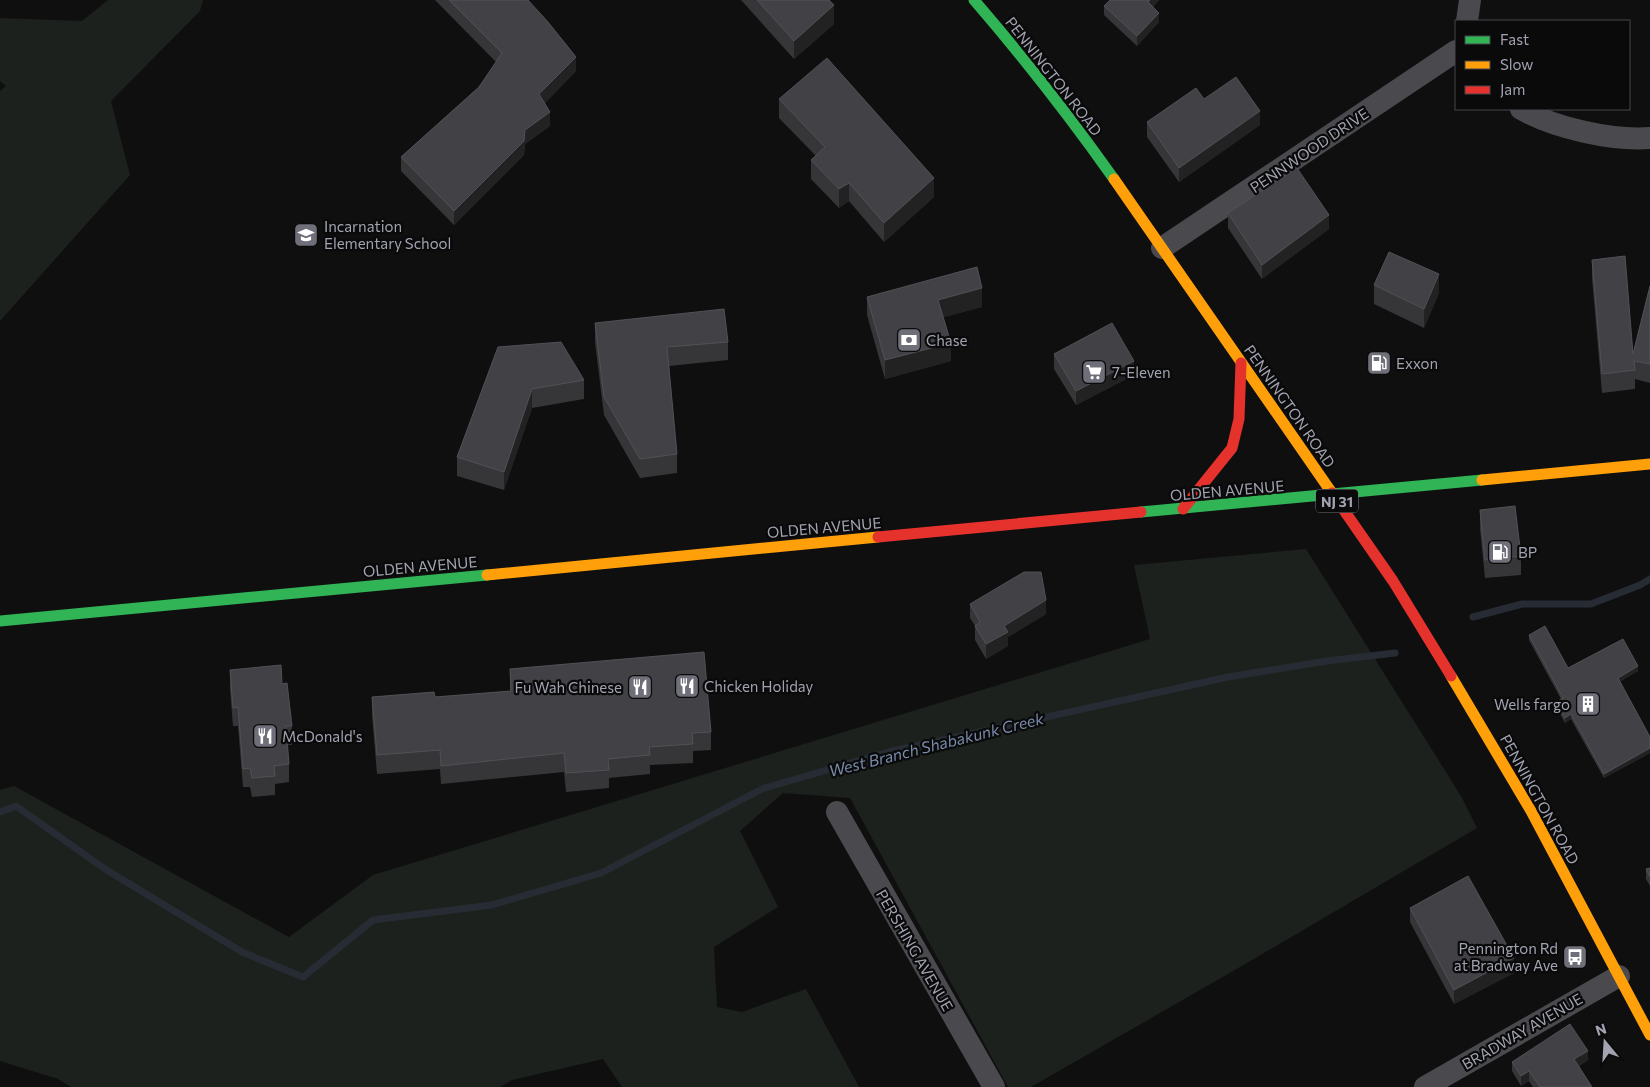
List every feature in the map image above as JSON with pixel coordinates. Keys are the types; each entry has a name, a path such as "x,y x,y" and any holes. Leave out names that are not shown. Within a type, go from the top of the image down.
{"main road":[{"name":"PENNINGTON ROAD","path":"974,0 1019,52 1076,125 1393,581 1464,695 1531,811 1650,1035"},
{"path":"1183,509 1232,448 1239,419 1241,362"},
{"name":"OLDEN AVENUE","path":"0,620 1650,464"}],"street":[{"path":"1467,20 1470,0"},
{"name":"PENNWOOD DRIVE","path":"1162,248 1455,52"},
{"path":"1524,110 1573,129 1605,136 1650,138"},
{"name":"PERSHING AVENUE","path":"836,812 994,1087"},
{"name":"BRADWAY AVENUE","path":"1425,1087 1619,976"}],"shaded area":[{"path":"108,0 203,0 200,11 111,101 130,175 0,321 0,91 6,86 0,81 0,18 82,21"},
{"path":"1306,549 1461,796 1477,828 1031,1087 1008,1087 850,798 783,793 740,831 778,907 714,947 717,1007 742,1012 806,989 859,1087 622,1087 603,1059 512,1080 500,1087 71,1087 58,1079 0,1061 0,790 14,786 289,937 373,875 1150,639 1134,565"}],"building":[{"path":"449,0 528,0 576,57 539,94 550,112 525,130 524,141 454,211 401,157 479,87 502,53"},
{"path":"757,0 829,0 834,5 794,41"},
{"path":"1110,0 1150,0 1148,2 1159,13 1137,36 1104,6"},
{"path":"827,58 934,178 884,223 849,183 839,189 811,160 825,147 779,99"},
{"path":"1236,77 1260,111 1179,168 1147,122 1196,88 1204,99"},
{"path":"1297,168 1329,215 1262,265 1228,213"},
{"path":"1389,252 1439,274 1424,309 1374,285"},
{"path":"1625,256 1633,354 1650,286 1650,364 1634,361 1635,370 1602,374 1592,260"},
{"path":"977,267 982,288 938,300 951,343 885,360 867,297"},
{"path":"724,309 728,342 667,347 677,454 640,459 604,397 595,323"},
{"name":"7-Eleven","path":"1112,323 1134,361 1076,391 1054,354"},
{"path":"561,342 584,380 532,389 504,472 457,457 498,347"},
{"path":"1515,506 1521,556 1485,560 1480,510"},
{"path":"1024,572 1041,572 1046,600 1004,626 1008,632 986,644 975,626 980,622 970,604"},
{"name":"Wells fargo","path":"1545,626 1568,668 1623,639 1638,666 1618,678 1650,737 1650,748 1604,774 1571,714 1565,718 1556,702 1563,698 1529,635"},
{"path":"704,652 711,732 692,733 693,744 649,747 650,755 608,759 609,770 566,773 564,753 441,766 440,750 377,755 372,697 434,692 435,697 511,691 510,669"},
{"name":"McDonald's","path":"281,665 282,684 287,683 292,726 286,726 289,764 274,766 275,776 252,778 250,768 243,769 238,707 233,708 230,670"},
{"path":"1650,868 1650,877 1646,869"},
{"path":"1468,876 1514,958 1454,990 1410,908"},
{"path":"1570,1024 1588,1051 1574,1059 1592,1087 1540,1087 1529,1071 1521,1076 1512,1062"}],"waterway":[{"name":"West Branch Shabakunk Creek","path":"1473,617 1522,604 1591,604 1640,585 1650,579"},
{"name":"West Branch Shabakunk Creek","path":"0,812 16,806 105,869 242,952 303,977 373,920 492,905 601,873 762,789 888,752 1228,677 1327,661 1395,653"}],"traffic: fast":[{"path":"974,0 1046,88 1114,179"},
{"path":"1141,512 1482,480"},
{"path":"0,621 487,575"}],"traffic: slow":[{"path":"1114,179 1332,493"},
{"path":"1482,480 1650,464"},
{"path":"487,575 878,537"},
{"path":"1451,676 1531,811 1650,1035"}],"traffic: jam":[{"path":"1183,509 1232,448 1239,419 1241,363"},
{"path":"1332,493 1393,581 1451,676"},
{"path":"878,537 1141,512"}],"place":[{"name":"Incarnation Elementary School","path":"306,235"},
{"name":"Chase","path":"909,340"},
{"name":"Exxon","path":"1379,363"},
{"name":"7-Eleven","path":"1094,372"},
{"name":"BP","path":"1500,552"},
{"name":"Chicken Holiday","path":"687,686"},
{"name":"Fu Wah Chinese","path":"640,687"},
{"name":"Wells fargo","path":"1588,704"},
{"name":"McDonald's","path":"265,736"},
{"name":"Pennington Rd at Bradway Ave","path":"1575,957"}]}
